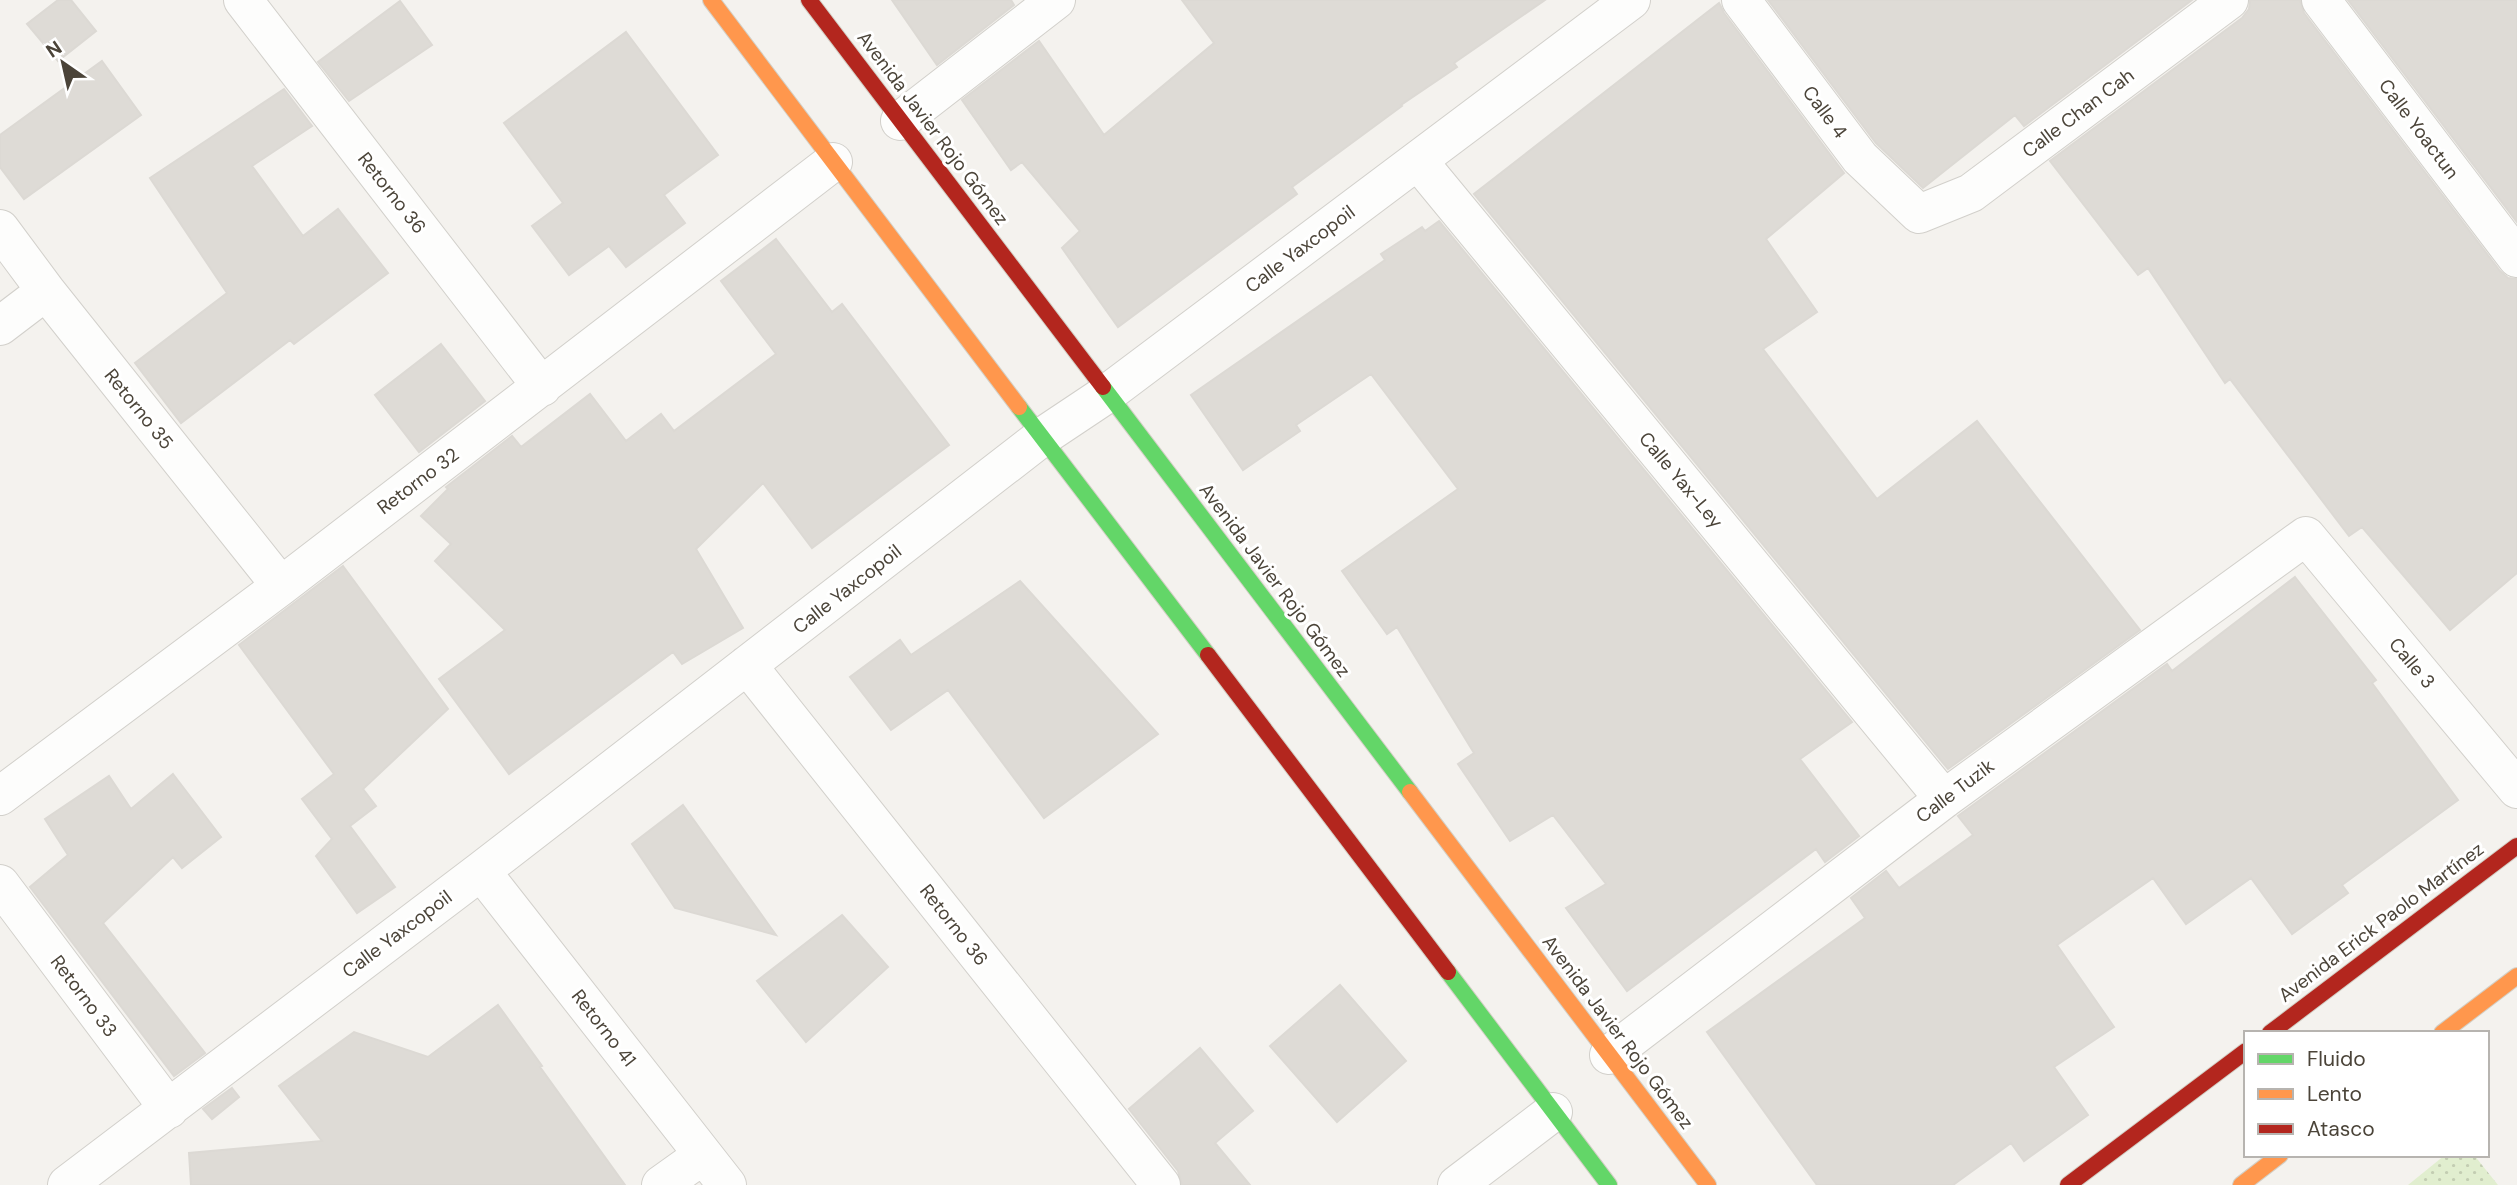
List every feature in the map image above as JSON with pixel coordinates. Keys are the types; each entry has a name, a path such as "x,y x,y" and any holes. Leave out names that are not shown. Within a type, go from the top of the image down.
{"main road":[{"path":"711,0 1609,1185"},
{"name":"Avenida Javier Rojo Gómez","path":"809,0 1708,1185"},
{"name":"Avenida Erick Paolo Martínez","path":"2273,1031 2517,846"},
{"path":"2445,1031 2517,976"},
{"path":"2068,1185 2244,1053"},
{"path":"2241,1185 2277,1157"}],"street":[{"name":"Retorno 36","path":"243,0 542,387"},
{"path":"901,121 1056,0"},
{"name":"Calle Yaxcopoil","path":"67,1185 1042,437 1108,393 1632,0"},
{"name":"Calle 4","path":"1741,0 1860,158 1919,214"},
{"name":"Calle Chan Cah","path":"1919,214 1971,192 2230,0"},
{"name":"Calle Yoactun","path":"2321,0 2517,258"},
{"name":"Calle Yax-Ley","path":"1418,161 1944,799"},
{"name":"Retorno 32","path":"0,796 281,586 833,162"},
{"name":"Retorno 35","path":"0,229 46,291 281,586"},
{"path":"0,326 46,291"},
{"name":"Calle Tuzik","path":"1609,1055 1944,799 2306,536"},
{"name":"Calle 3","path":"2306,536 2517,789"},
{"name":"Retorno 36","path":"747,665 1161,1185"},
{"name":"Retorno 41","path":"481,870 727,1185"},
{"name":"Retorno 33","path":"0,884 169,1109"},
{"path":"1457,1185 1553,1112"},
{"path":"661,1185 703,1155"}],"green space":[{"path":"2443,1157 2476,1157 2498,1185 2408,1185"}],"building":[{"path":"58,0 71,0 96,31 58,61 27,24"},
{"path":"892,0 1011,0 1014,5 937,65"},
{"path":"1182,0 1545,0 1454,63 1457,67 1401,105 1292,187 1297,194 1118,327 1062,248 1080,231 1022,162 1011,170 962,100 1039,41 1104,135 1214,43"},
{"path":"1768,0 2192,0 2024,126 2015,115 1923,188 1876,143"},
{"path":"2250,0 2300,0 2304,13 2500,271 2508,278 2517,279 2517,573 2450,630 2362,527 2349,536 2230,379 2225,383 2148,268 2138,275 2050,161 2242,18 2249,9"},
{"path":"2348,0 2517,0 2517,222"},
{"path":"400,1 432,45 349,101 318,62"},
{"path":"1719,3 1844,173 1766,239 1817,312 1763,349 1877,499 1977,421 2140,630 1948,769 1474,194"},
{"path":"626,32 718,155 664,195 685,223 626,267 609,246 569,275 532,226 563,203 504,123"},
{"path":"102,61 141,115 24,199 0,167 0,135"},
{"path":"284,89 312,126 252,166 303,236 338,209 388,273 294,344 290,340 181,423 135,363 227,293 150,178"},
{"path":"1439,221 1852,722 1800,759 1859,836 1825,862 1816,849 1627,991 1566,908 1606,884 1553,815 1510,841 1458,764 1474,753 1397,627 1387,634 1342,571 1458,489 1371,374 1296,425 1300,431 1243,470 1191,395 1385,260 1381,254 1422,227 1425,231"},
{"path":"776,239 832,312 842,304 949,445 812,548 763,483 696,549 743,628 682,664 673,652 509,774 439,679 505,630 435,561 451,544 421,516 448,489 446,487 512,436 521,447 590,394 626,441 661,414 674,431 776,354 721,281"},
{"path":"441,344 485,401 419,452 375,395"},
{"path":"343,566 448,709 363,789 376,806 350,826 395,887 357,913 316,856 332,839 302,799 334,774 239,645"},
{"path":"2295,577 2376,680 2372,683 2458,800 2342,885 2348,893 2292,934 2251,878 2186,924 2153,878 2057,945 2114,1027 2054,1067 2088,1115 2024,1161 2011,1143 1953,1185 1817,1185 1707,1032 1865,918 1851,898 1886,871 1899,888 1973,835 1958,816 2167,664 2172,671"},
{"path":"1020,581 1158,734 1044,818 948,690 891,730 850,677 900,640 911,655"},
{"path":"173,774 221,837 182,868 173,857 103,923 205,1053 174,1076 30,887 68,855 45,819 109,776 131,809"},
{"path":"683,805 776,935 675,908 632,844"},
{"path":"842,915 888,967 806,1042 757,981"},
{"path":"1340,985 1406,1061 1337,1122 1270,1046"},
{"path":"498,1005 625,1185 191,1185 189,1153 322,1141 279,1086 354,1032 428,1057"},
{"path":"1200,1048 1253,1111 1215,1143 1250,1185 1182,1185 1178,1171 1129,1109"},
{"path":"232,1088 239,1097 212,1119 203,1109"}],"traffic: fast":[{"path":"1103,387 1410,792"},
{"path":"1019,407 1208,655"},
{"path":"1448,972 1609,1185"}],"traffic: slow":[{"path":"711,0 1019,407"},
{"path":"1410,792 1708,1185"},
{"path":"2445,1031 2517,976"},
{"path":"2241,1185 2277,1157"}],"traffic: jam":[{"path":"809,0 1103,387"},
{"path":"1208,655 1448,972"},
{"path":"2273,1031 2517,846"},
{"path":"2068,1185 2244,1053"}]}
